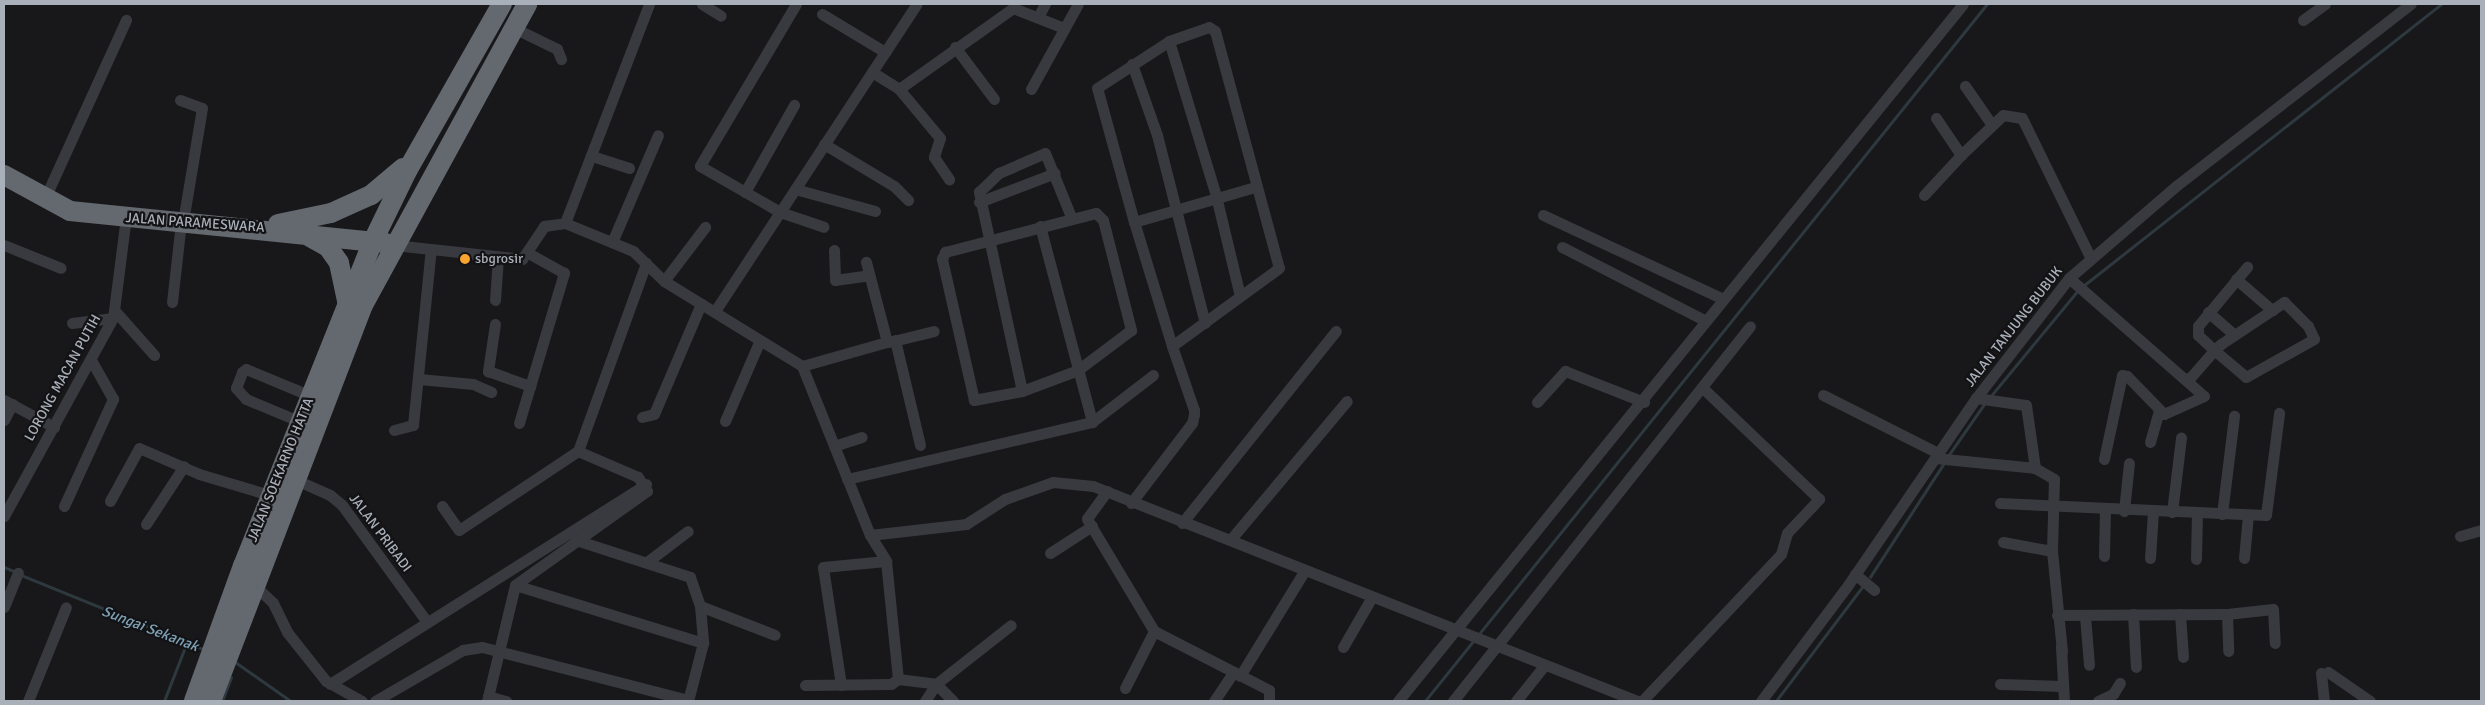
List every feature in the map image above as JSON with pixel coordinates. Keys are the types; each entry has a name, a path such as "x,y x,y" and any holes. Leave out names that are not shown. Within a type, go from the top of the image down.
{"highway":[{"name":"JALAN SOEKARNO HATTA","path":"211,701 218,662 273,496 347,302 373,241 419,151 502,4"},
{"name":"JALAN SOEKARNO HATTA","path":"225,640 254,585 362,306 527,4"},
{"path":"373,241 395,226 441,141 464,118"},
{"path":"253,226 331,213 371,196 419,151"},
{"name":"JALAN PARAMESWARA","path":"4,174 44,200 70,210 126,218 253,226 394,245"},
{"path":"295,232 320,241 335,255 347,302"},
{"name":"JALAN SOEKARNO HATTA","path":"194,701 218,662"}],"street":[{"path":"565,223 592,156 648,4"},
{"path":"702,4 722,16"},
{"path":"796,4 700,164 702,171 780,212 824,227"},
{"path":"715,311 917,4"},
{"path":"1038,17 1045,4"},
{"path":"1031,89 1078,4"},
{"path":"1398,701 1456,633 1644,402 1721,298 1963,4"},
{"path":"2303,20 2324,4"},
{"name":"JALAN TANJUNG BUBUK","path":"1761,701 1855,574 1977,399 2091,259 2176,186 2411,4"},
{"path":"899,90 955,47 1011,9 1038,17 1064,28"},
{"path":"822,14 885,52"},
{"path":"44,200 126,20"},
{"path":"1131,503 1194,420 1134,222 1097,90 1132,64 1169,42 1209,27 1215,31 1254,187 1279,268 1172,346"},
{"path":"514,28 557,49 561,59"},
{"path":"1169,42 1216,196 1240,296"},
{"path":"955,47 994,99"},
{"path":"1132,64 1176,208 1205,323"},
{"path":"872,72 899,90 939,135 934,157 950,179"},
{"path":"1964,86 1992,125"},
{"path":"172,302 182,222 202,108 180,100"},
{"path":"745,192 794,105"},
{"path":"1924,196 1961,155 1992,125 2009,113 2026,122 2091,259"},
{"path":"1936,118 1961,155"},
{"path":"613,240 658,135"},
{"path":"824,144 894,186 908,200"},
{"path":"1022,392 990,237 979,202 979,190 999,173 1044,152 1055,173 1072,219"},
{"path":"592,156 629,168"},
{"path":"979,202 1055,173"},
{"path":"1134,222 1216,196 1254,187"},
{"path":"795,189 875,212"},
{"path":"1092,213 1103,220 1132,328 1078,370 1022,392 974,400 942,259 947,250 990,237 1072,219 1092,213"},
{"path":"1543,216 1721,298"},
{"name":"LORONG MACAN PUTIH","path":"4,516 92,360 114,314 126,218"},
{"path":"394,245 522,259 528,253 544,226 565,223 613,240 646,263 664,281 802,366 870,534 886,561 898,679"},
{"path":"1040,226 1092,422"},
{"path":"664,281 705,227"},
{"path":"4,245 61,268"},
{"path":"1562,247 1704,320"},
{"path":"394,430 413,425 431,249"},
{"path":"834,250 835,280 869,275"},
{"path":"519,423 564,274 528,253"},
{"path":"495,300 498,257"},
{"path":"866,262 891,341 920,445"},
{"path":"442,506 459,530 578,451 646,263"},
{"path":"2188,378 2214,350 2272,310 2287,302 2314,339 2248,377 2214,350 2196,331 2208,312 2247,266"},
{"path":"2236,279 2272,310"},
{"path":"2073,281 2188,378 2203,397 2166,414 2159,410 2128,376 2120,376 2104,459"},
{"path":"642,417 654,414 701,304"},
{"path":"2208,312 2234,335"},
{"path":"72,323 114,314 154,355"},
{"path":"495,324 488,371 530,386"},
{"path":"1454,701 1492,646 1704,389 1750,326"},
{"path":"802,366 934,331"},
{"path":"1182,523 1336,331"},
{"path":"725,421 760,340"},
{"path":"64,506 113,399 92,360"},
{"path":"301,422 246,399 236,388 242,372 246,369 311,396"},
{"path":"1537,402 1565,371 1644,402"},
{"path":"847,479 1092,422 1153,375"},
{"path":"419,379 473,384 491,392"},
{"path":"1642,701 1781,554 1787,534 1819,499 1704,389"},
{"path":"1823,395 1938,457 1956,461 2035,468 2054,479 2052,551 2064,701"},
{"path":"1977,399 2027,406 2035,468"},
{"path":"1231,539 1346,401"},
{"path":"4,420 8,402 54,427"},
{"path":"2150,442 2159,410"},
{"path":"2000,503 2248,516 2268,512 2279,413"},
{"path":"2222,514 2234,416"},
{"path":"834,446 862,437"},
{"path":"2172,512 2181,438"},
{"path":"110,501 137,449 273,496"},
{"path":"578,451 646,484"},
{"path":"2124,511 2129,463"},
{"path":"146,524 184,466"},
{"name":"JALAN PRIBADI","path":"294,479 342,505 427,622"},
{"path":"870,534 966,524 1005,499 1053,482 1107,491 1131,503 1182,523 1231,539 1456,633 1637,701"},
{"path":"506,701 488,699 498,648 515,585 576,540 646,493 646,484"},
{"path":"330,684 646,484"},
{"path":"1107,491 1088,514 1092,526 1154,631 1269,690 1269,701"},
{"path":"2104,556 2105,510"},
{"path":"2150,558 2153,512"},
{"path":"2196,560 2197,513"},
{"path":"2244,558 2248,516"},
{"path":"1050,553 1092,526"},
{"path":"2460,536 2481,530"},
{"path":"647,562 688,531"},
{"path":"375,701 463,650 498,648 688,701 703,643 700,606 694,583 686,574 576,540"},
{"path":"2003,542 2052,551"},
{"path":"841,685 823,567 886,561"},
{"path":"1214,701 1237,674 1305,570"},
{"path":"4,607 18,573"},
{"path":"1855,574 1874,590"},
{"path":"254,585 330,684 362,701"},
{"path":"515,585 703,643"},
{"path":"1343,647 1372,597"},
{"path":"700,606 775,634"},
{"path":"28,701 66,607"},
{"path":"2057,615 2227,614 2273,609 2275,643"},
{"path":"2133,614 2136,667"},
{"path":"2180,614 2183,657"},
{"path":"2227,614 2228,651"},
{"path":"2085,616 2089,665"},
{"path":"925,701 936,684 1011,625"},
{"path":"1125,688 1154,631"},
{"path":"1516,701 1543,667"},
{"path":"2324,701 2325,672 2370,701"},
{"path":"804,685 891,684 898,679 936,684 953,701"},
{"path":"2098,701 2113,694 2120,683"},
{"path":"2000,684 2062,686"}],"waterway":[{"path":"1479,634 1987,4"},
{"path":"2083,286 2441,4"},
{"path":"1990,397 2079,289"},
{"path":"1948,456 1985,403"},
{"path":"1870,577 1944,463"},
{"name":"Sungai Sekanak","path":"4,567 14,571"},
{"name":"Sungai Sekanak","path":"21,575 203,649"},
{"path":"1776,701 1863,586"},
{"path":"1425,701 1474,640"},
{"path":"164,701 187,642"},
{"name":"Sungai Sekanak","path":"234,661 291,701"},
{"path":"222,701 231,678"}],"place":[{"name":"sbgrosir","path":"465,259"}]}
